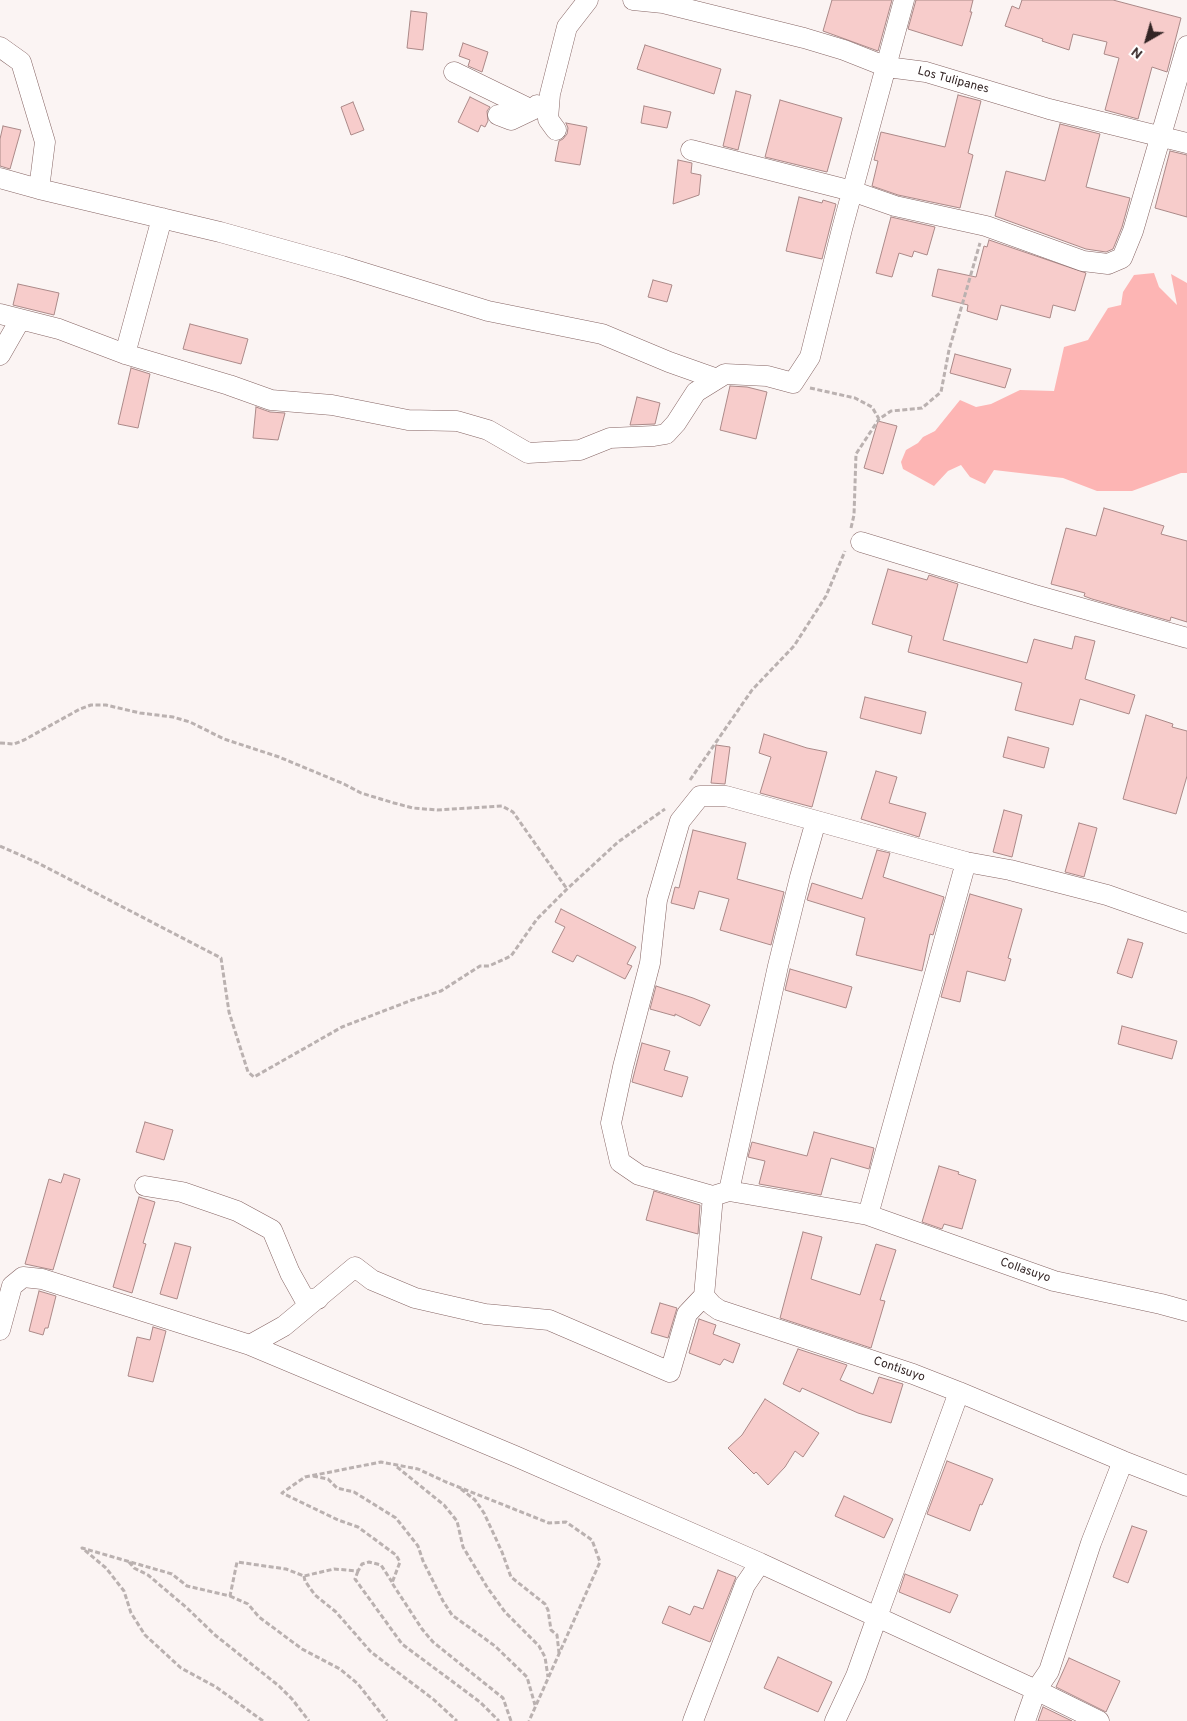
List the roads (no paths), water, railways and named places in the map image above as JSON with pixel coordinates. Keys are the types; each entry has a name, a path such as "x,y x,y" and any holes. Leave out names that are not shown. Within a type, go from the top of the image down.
{"street":[{"path":"556,130 548,119 550,94 567,27 588,0"},
{"name":"Los Tulipanes","path":"633,0 663,3 804,38 844,50 887,67 926,72 1049,109 1161,135 1187,143"},
{"path":"0,314 59,330 125,354 229,385 271,400 332,405 408,420 457,421 488,430 528,453 580,450 610,438 666,434 676,424 696,392 725,374 767,376 793,382 810,357 852,191 904,0"},
{"path":"691,150 852,191 895,206 986,226 1083,261 1108,264 1122,258 1133,230 1187,46"},
{"path":"0,47 21,62 45,142 39,189"},
{"path":"454,72 532,110"},
{"path":"498,115 511,120 532,110 550,94"},
{"path":"0,178 220,232 342,266 488,311 602,334 669,362 717,379"},
{"path":"125,354 162,218"},
{"path":"0,355 20,320"},
{"path":"853,540 1035,595 1187,638"},
{"name":"Collasuyo","path":"816,821 726,796 700,796 680,821 658,900 650,963 623,1067 611,1123 620,1162 638,1175 721,1193 868,1215 1054,1281 1187,1311"},
{"path":"250,1345 284,1326 355,1267 372,1280 415,1298 485,1314 549,1320 670,1372 687,1314 704,1296 721,1193 800,876 816,821 966,862 1010,870 1107,895 1187,923"},
{"path":"868,1215 966,862"},
{"path":"145,1186 182,1192 237,1211 272,1230 290,1273 304,1298 318,1299"},
{"path":"0,1330 12,1286 23,1277 42,1280 250,1345 515,1456 760,1563 1099,1721"},
{"name":"Contisuyo","path":"704,1296 719,1310 913,1374 1187,1486"},
{"path":"835,1721 856,1676 959,1392"},
{"path":"1025,1721 1036,1690 1049,1671 1091,1543 1123,1461"},
{"path":"693,1721 745,1586 760,1563"}]}
